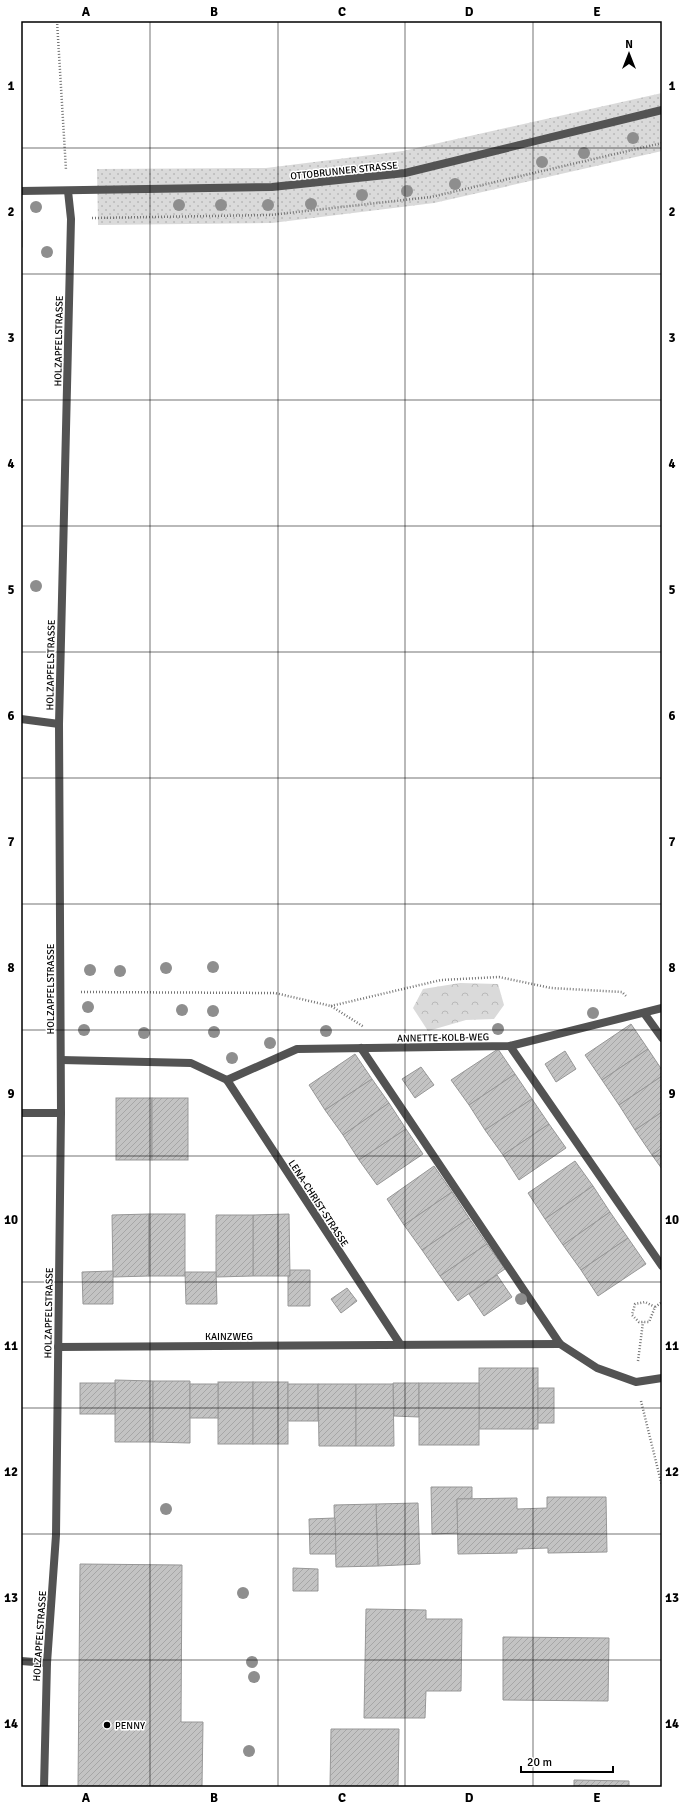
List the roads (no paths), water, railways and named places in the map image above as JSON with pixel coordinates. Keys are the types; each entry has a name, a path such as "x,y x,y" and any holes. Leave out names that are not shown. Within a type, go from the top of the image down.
{"street":[{"name":"OTTOBRUNNER STRASSE","path":"21,190 68,191 272,187 405,173 662,110"},
{"name":"HOLZAPFELSTRASSE","path":"44,1787 47,1663 56,1535 61,1113 59,724 71,219 68,191"},
{"path":"21,719 59,724"},
{"name":"ANNETTE-KOLB-WEG","path":"227,1080 297,1049 510,1046 662,1008"},
{"path":"644,1013 662,1038"},
{"path":"510,1046 662,1266"},
{"path":"362,1048 560,1344 597,1368 636,1382 662,1378"},
{"path":"61,1060 191,1063 227,1080"},
{"name":"LENA-CHRIST-STRASSE","path":"227,1080 400,1344"},
{"path":"21,1113 61,1113"},
{"path":"400,1344 560,1344"},
{"name":"KAINZWEG","path":"58,1346 400,1344"},
{"path":"21,1661 47,1663"}],"place":[{"name":"PENNY","path":"107,1725"}]}
